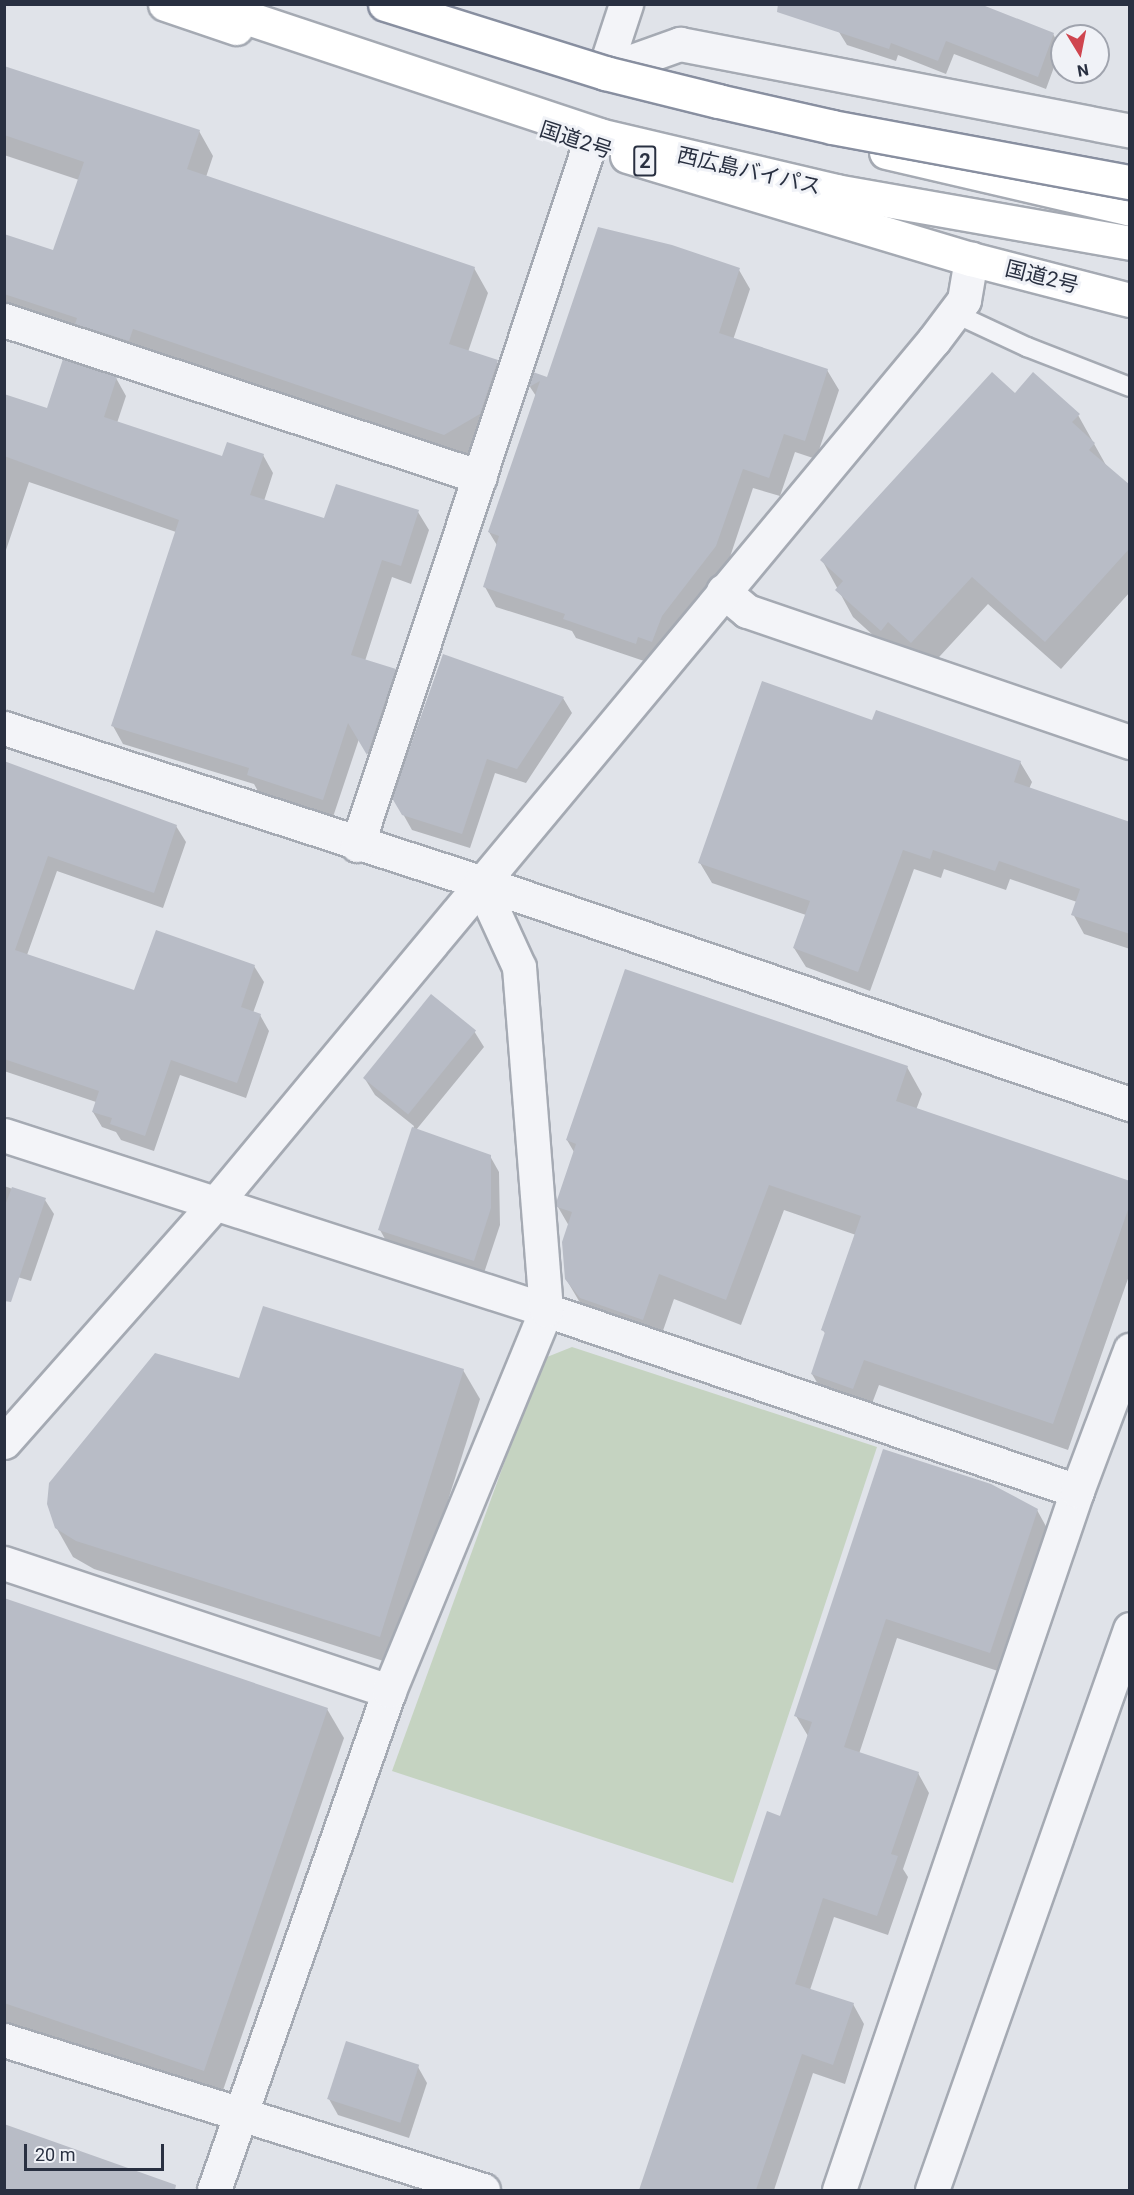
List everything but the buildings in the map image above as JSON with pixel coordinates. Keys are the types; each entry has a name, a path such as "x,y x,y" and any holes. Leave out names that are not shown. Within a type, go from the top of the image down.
{"highway":[{"name":"国道2号","path":"165,4 589,145 971,259 1130,300"},
{"name":"西広島バイパス","path":"206,4 599,135 836,191 1130,243"},
{"path":"385,4 605,73 718,102 832,127 1130,182"},
{"path":"396,4 715,109 1130,209"}],"street":[{"path":"604,71 626,4"},
{"path":"604,71 681,44 1130,131"},
{"path":"357,845 589,145"},
{"path":"4,1442 214,1205 954,313 964,300 971,259"},
{"path":"4,320 480,477"},
{"path":"723,591 747,611 1130,742"},
{"path":"4,728 357,845 480,882 1130,1104"},
{"path":"214,2190 389,1691 546,1310 519,967 480,882"},
{"path":"4,1135 214,1205 546,1310 1077,1491"},
{"path":"839,2190 1077,1491 1130,1350"},
{"path":"4,1563 389,1691"},
{"path":"932,2190 1130,1629"},
{"path":"4,2040 483,2190"}],"lane":[{"path":"954,313 1028,347 1130,387"}],"green space":[{"path":"572,1347 877,1447 733,1883 392,1771 542,1359"}]}
